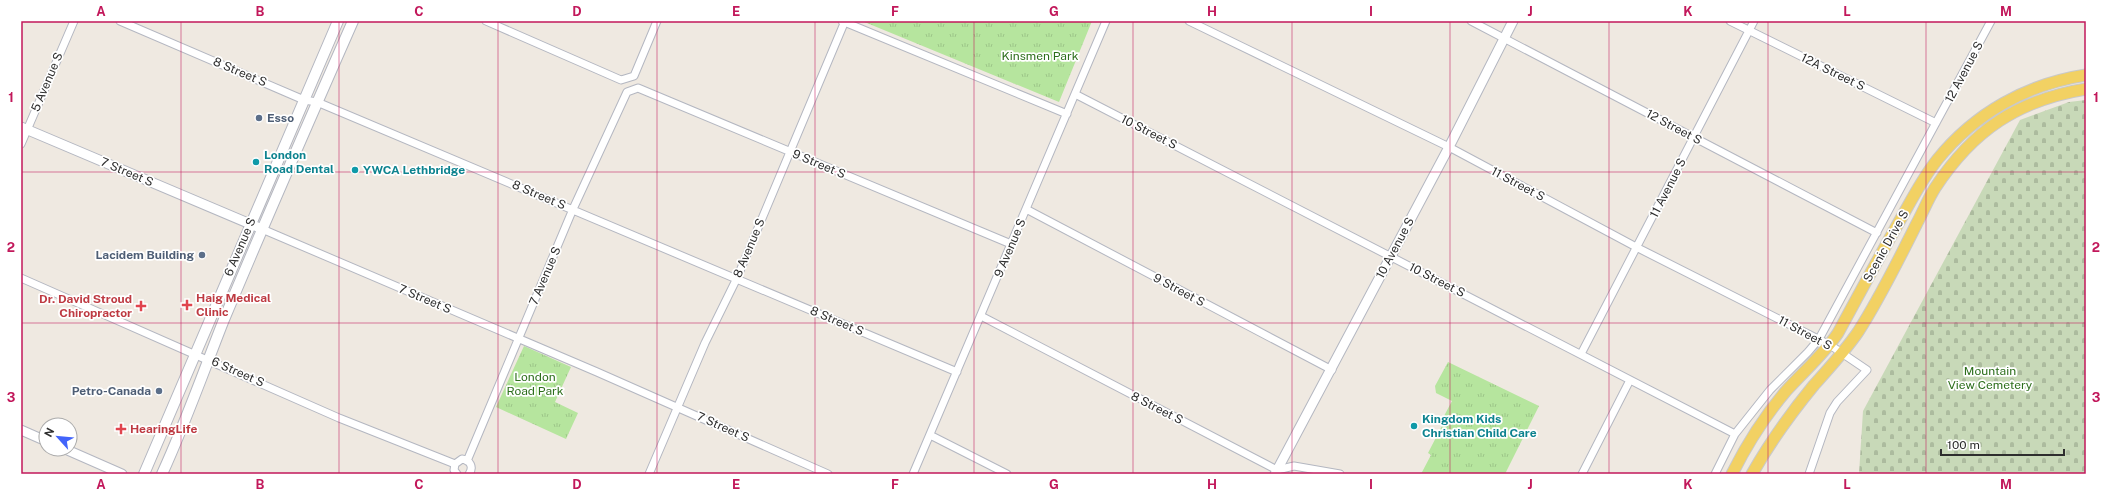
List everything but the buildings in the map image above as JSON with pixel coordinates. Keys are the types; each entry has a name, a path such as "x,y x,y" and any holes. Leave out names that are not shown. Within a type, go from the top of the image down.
{"main road":[{"name":"6 Avenue S","path":"144,474 338,21"},
{"name":"6 Avenue S","path":"162,474 181,432 208,359 262,229 353,21"},
{"name":"Scenic Drive S","path":"1732,474 1750,440 1768,413 1830,345 1927,174 1957,137 1984,114 2002,102 2065,78 2086,75"},
{"name":"Scenic Drive S","path":"1752,474 1772,439 1815,385 1843,354 1862,325 1934,189 1952,164 1973,141 2017,109 2066,92 2086,89"}],"street":[{"name":"5 Avenue S","path":"21,144 24,128 74,21"},
{"name":"8 Street S","path":"120,21 304,100 317,102 573,209 957,372"},
{"path":"486,21 621,80 634,76 657,21"},
{"path":"844,21 1066,114"},
{"name":"8 Avenue S","path":"649,474 705,343 737,278 844,21"},
{"name":"9 Avenue S","path":"913,474 1106,21"},
{"name":"11 Street S","path":"1189,21 1449,147 1638,248 1819,339 1867,370 1837,402 1830,413 1809,474"},
{"name":"12 Street S","path":"1471,21 1877,233"},
{"name":"10 Avenue S","path":"1276,472 1332,370 1513,21"},
{"name":"12A Street S","path":"1730,21 1936,123"},
{"name":"11 Avenue S","path":"1581,354 1638,248 1754,21"},
{"name":"12 Avenue S","path":"1936,123 1991,21"},
{"name":"9 Street S","path":"627,92 638,88 1011,244"},
{"name":"7 Avenue S","path":"467,460 573,209 627,92"},
{"name":"10 Street S","path":"1075,94 1735,434"},
{"name":"Scenic Drive S","path":"1714,474 1735,434 1770,390 1819,339 1936,123"},
{"name":"7 Street S","path":"24,128 519,339 828,474"},
{"name":"9 Street S","path":"1026,209 1332,370"},
{"name":"6 Street S","path":"21,278 208,359 339,418 455,464"},
{"name":"8 Street S","path":"981,316 1276,472"},
{"path":"1582,474 1630,380"},
{"path":"21,430 38,437"},
{"path":"930,435 1007,474"},
{"path":"78,455 122,474"},
{"path":"457,474 454,470 455,464 459,460 467,460 471,465 472,473"},
{"path":"1276,472 1294,466 1340,474"}],"green space":[{"name":"Kinsmen Park","path":"862,21 1092,21 1059,102"},
{"name":"Mountain View Cemetery","path":"2086,100 2086,474 1859,474 1863,411 2020,120 2069,102"},
{"name":"London Road Park","path":"524,346 571,367 555,402 578,413 566,439 496,407"},
{"path":"1448,362 1539,406 1505,474 1421,474 1431,455 1428,453 1446,418 1444,416 1452,401 1436,393 1435,386"}],"place":[{"name":"Esso","path":"259,118"},
{"name":"London Road Dental","path":"256,162"},
{"name":"YWCA Lethbridge","path":"355,170"},
{"name":"Lacidem Building","path":"202,255"},
{"name":"Haig Medical Clinic","path":"187,305"},
{"name":"Dr. David Stroud Chiropractor","path":"141,306"},
{"name":"Petro-Canada","path":"159,391"},
{"name":"Kingdom Kids Christian Child Care","path":"1414,426"},
{"name":"HearingLife","path":"121,429"}]}
